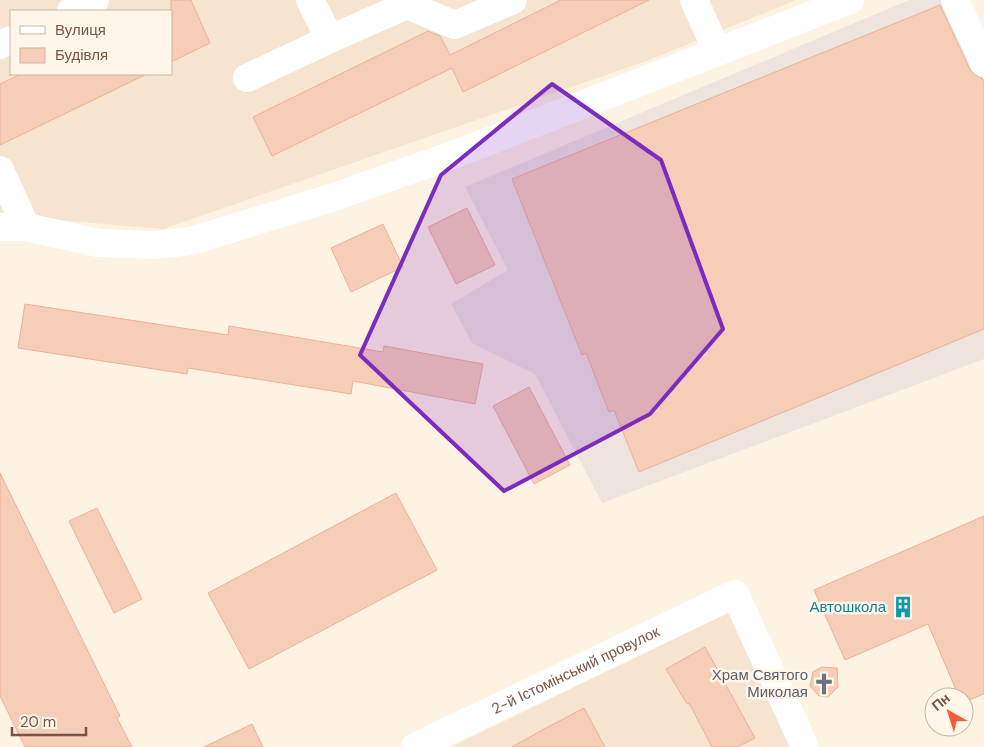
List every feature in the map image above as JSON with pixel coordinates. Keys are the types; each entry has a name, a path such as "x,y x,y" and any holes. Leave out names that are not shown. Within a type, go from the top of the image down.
{"street":[{"path":"73,10 95,0"},
{"path":"310,0 330,39"},
{"path":"248,78 407,5 455,25 513,0"},
{"path":"694,0 717,51"},
{"path":"955,0 984,63"},
{"path":"0,170 13,227 98,243 155,245 191,241 331,198 464,151 833,3"},
{"name":"2-й Істомінський провулок","path":"415,747 735,594 805,747"}],"highlighted area":[{"path":"552,84 661,160 723,329 650,414 504,491 360,355 441,175"}],"shaded area":[{"path":"0,0 796,0 649,60 163,229 0,215"},
{"path":"909,0 948,0 984,80 984,359 602,503 535,374 472,343 451,304 508,270 465,187"},
{"path":"730,612 791,747 451,747"}],"building":[{"path":"171,0 191,0 210,43 172,62 172,10"},
{"path":"561,0 649,0 463,92 452,68 272,156 253,117 428,31 440,36 450,55"},
{"path":"940,5 970,70 982,78 984,83 984,329 639,472 614,410 609,412 586,353 582,355 512,179"},
{"path":"19,75 145,75 0,145 0,84"},
{"path":"467,208 495,265 456,284 428,227"},
{"path":"383,224 403,267 351,292 331,248"},
{"path":"25,304 228,335 229,326 383,352 384,346 483,364 475,404 353,381 351,394 188,368 187,374 18,348"},
{"path":"529,387 570,465 534,484 493,406"},
{"path":"0,473 120,716 117,718 132,747 25,747 0,696"},
{"path":"396,493 437,570 249,669 208,593"},
{"path":"97,508 142,599 114,613 69,521"},
{"name":"Автошкола","path":"984,516 984,694 974,698 974,687 955,687 928,624 845,660 814,590"},
{"path":"705,647 755,738 737,747 712,747 689,703 687,704 666,669"},
{"name":"Храм Святого Миколая","path":"822,667 837,668 838,687 828,697 819,696 810,686 813,672"},
{"path":"584,708 605,747 512,747 546,728"},
{"path":"252,724 263,747 204,747"}],"place":[{"name":"Автошкола","path":"903,607"},
{"name":"Храм Святого Миколая","path":"824,684"}]}
